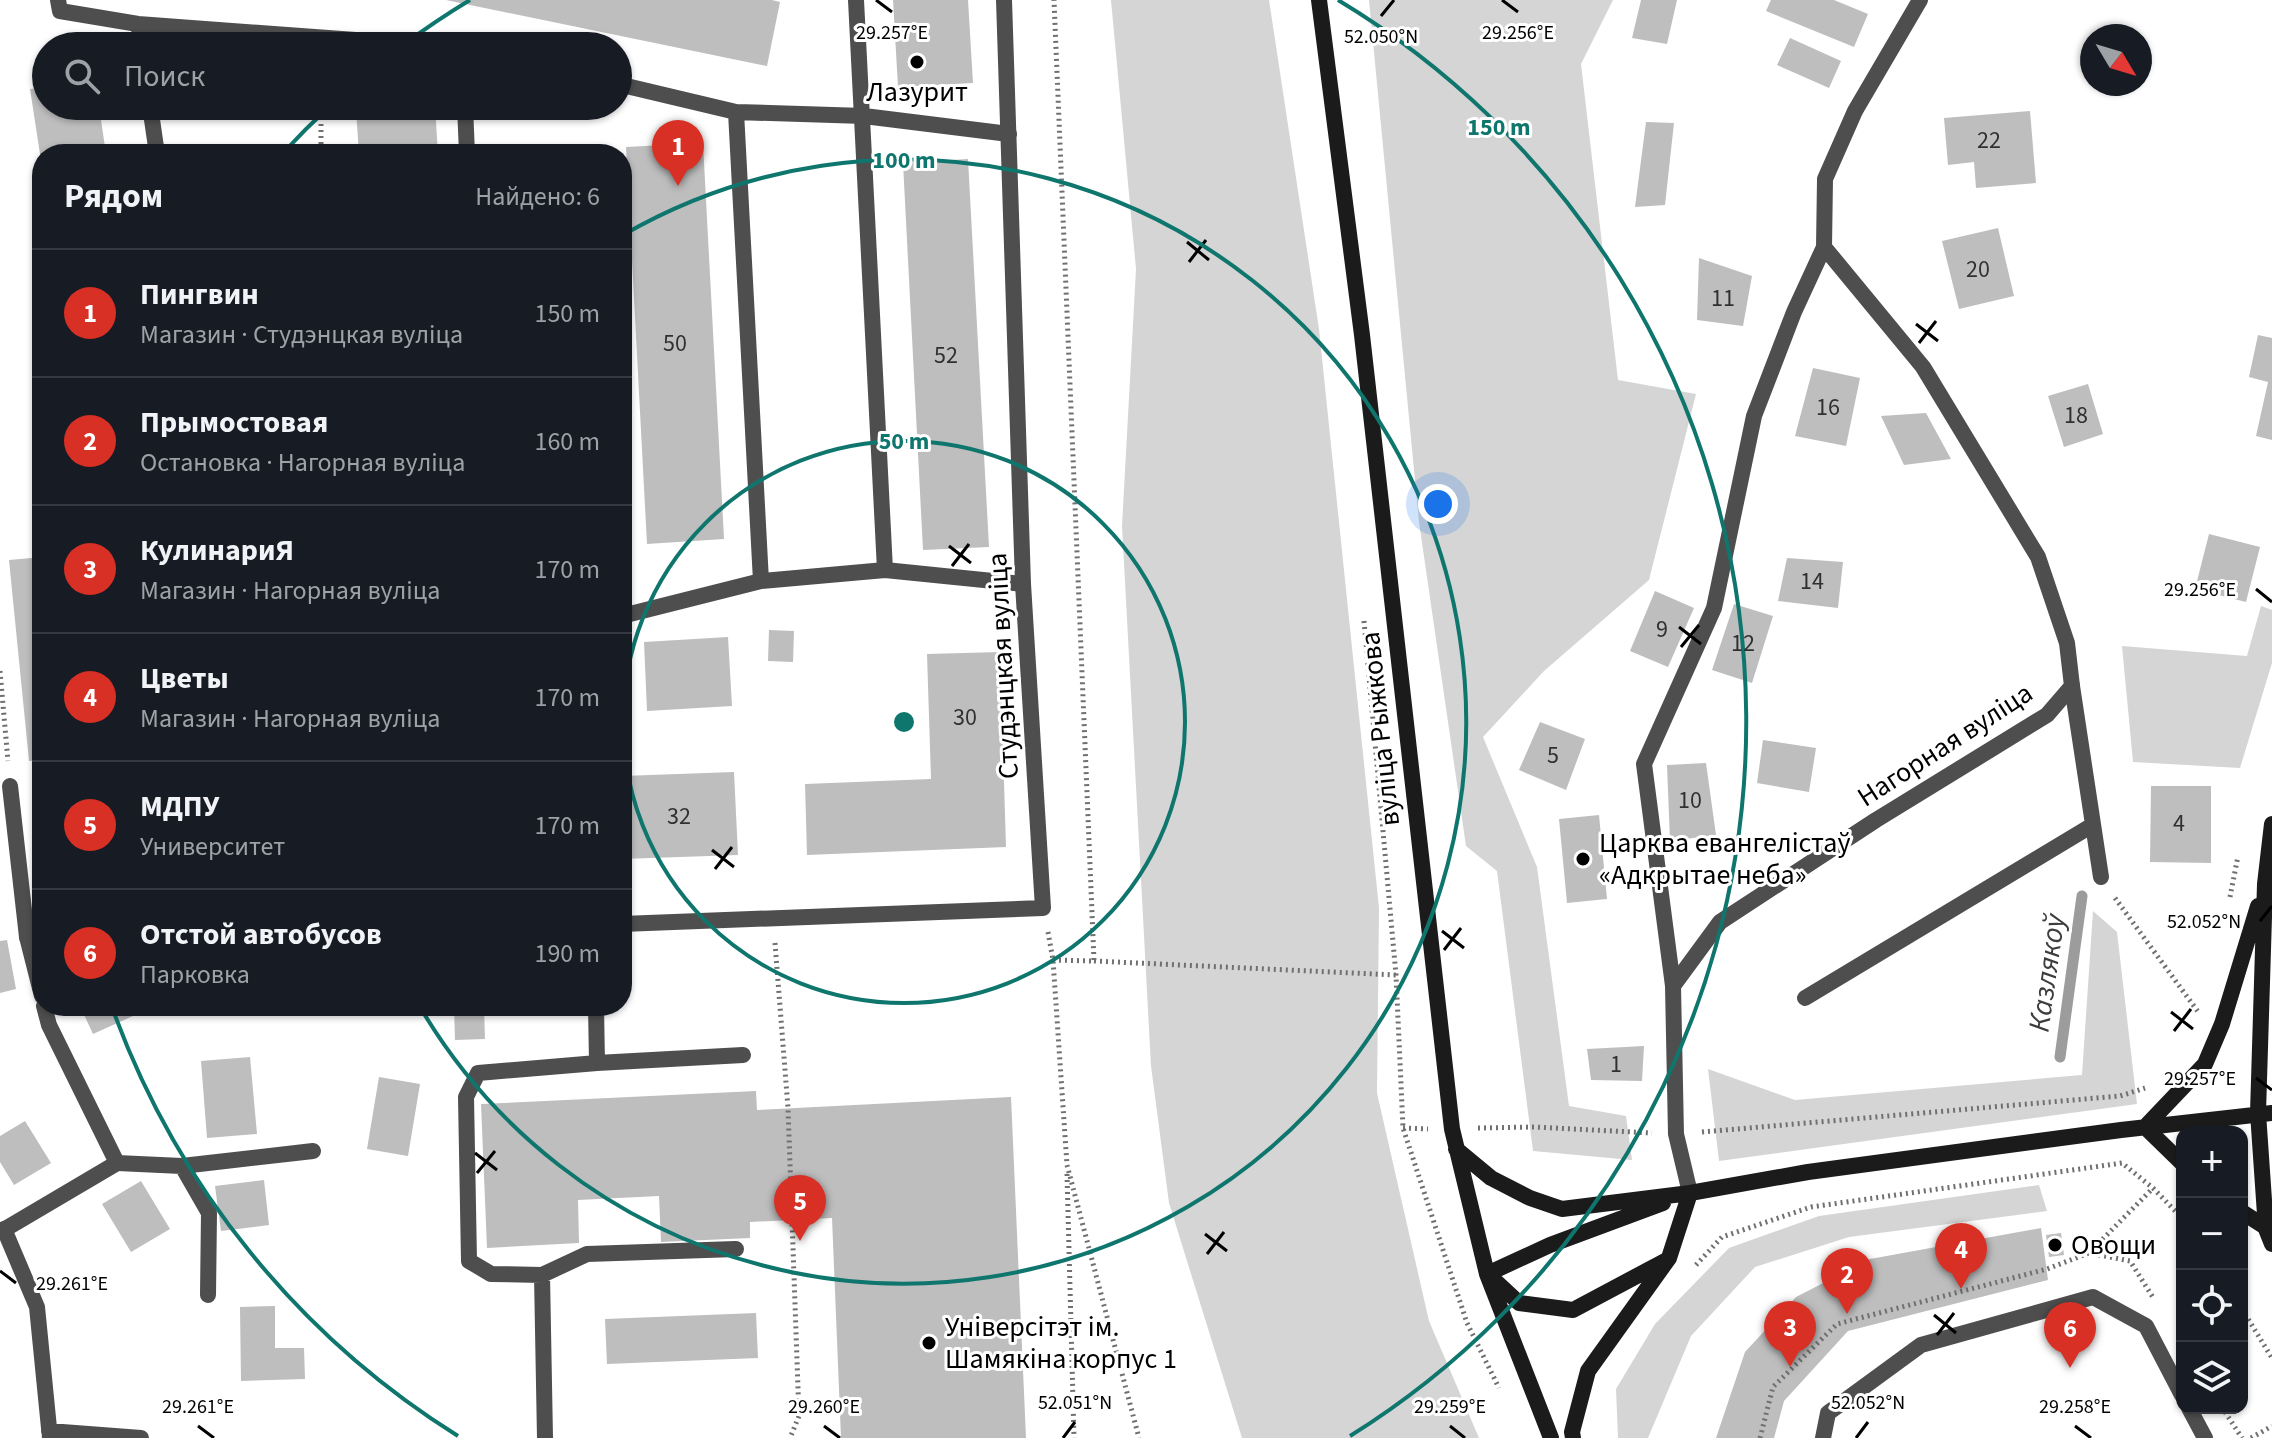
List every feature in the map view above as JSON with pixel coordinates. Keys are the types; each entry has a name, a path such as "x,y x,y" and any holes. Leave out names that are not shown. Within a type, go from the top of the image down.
{"main road":[{"name":"вуліца Рыжкова","path":"1319,0 1362,335 1452,1129 1487,1274 1551,1438"},
{"path":"2270,1234 2265,1113 2265,884 2272,824"},
{"path":"2265,884 2272,906"},
{"path":"2145,1127 2205,1064 2222,1024 2265,884"},
{"path":"1456,1149 1491,1178 1530,1198 1562,1209 1690,1193 1808,1172 2265,1113"},
{"path":"2145,1127 2176,1157"},
{"path":"1573,1438 1588,1371 1669,1258 1690,1193"},
{"path":"1669,1258 1573,1310 1519,1303 1487,1274 1550,1245 1690,1193"},
{"path":"2248,1217 2270,1234"}],"street":[{"path":"58,0 60,11 138,24 247,32"},
{"path":"856,0 885,570"},
{"name":"Студэнцкая вуліца","path":"1004,0 1023,584 1043,908"},
{"path":"1690,1193 1676,1134 1673,986 1644,764 1714,608 1754,416 1794,312 1824,247 1825,179 1855,111 1920,0"},
{"path":"138,24 139,32"},
{"path":"632,87 736,112 864,116 1009,134"},
{"path":"736,112 761,581"},
{"path":"152,120 156,144"},
{"path":"466,120 467,144"},
{"name":"Нагорная вуліца","path":"1673,986 1720,922 2047,715 2072,686 2067,643 2038,557 1923,367 1824,247"},
{"path":"632,613 761,581 885,570 1023,584"},
{"path":"2072,686 2101,877"},
{"path":"10,786 32,919"},
{"path":"1805,998 2091,826"},
{"path":"632,924 1043,908"},
{"path":"47,1016 117,1163"},
{"path":"596,1016 597,1063"},
{"path":"736,1249 587,1254 542,1275 491,1274 469,1261 466,1097 478,1073 743,1055"},
{"path":"141,1438 50,1435 37,1307 2,1230 117,1163 182,1166 313,1151"},
{"path":"182,1166 209,1213 208,1295"},
{"path":"542,1275 545,1438"},
{"path":"1823,1438 1828,1413 1921,1345 2093,1297 2146,1326 2176,1384"},
{"path":"2192,1414 2205,1438"}],"path":[{"path":"1054,0 1094,961"},
{"path":"321,120 321,144"},
{"path":"0,671 10,786"},
{"path":"2228,905 2240,847"},
{"path":"2101,877 2205,1022 2208,1007"},
{"path":"1043,908 1053,960 1067,1165 1074,1438"},
{"path":"774,919 788,1108 799,1416 790,1438"},
{"path":"1053,960 1396,975"},
{"path":"1403,1128 1534,1127 1676,1134 2120,1096 2159,1083"},
{"path":"1691,1271 1722,1237 1811,1207 2122,1163 2176,1212"},
{"path":"1067,1165 1139,1438"},
{"path":"2089,1253 2153,1188"},
{"path":"2248,1319 2272,1358"},
{"path":"2227,1414 2242,1438"},
{"path":"2251,1438 2272,1426"}],"shaded area":[{"path":"1111,0 1269,0 1319,329 1379,908 1377,1093 1429,1321 1479,1438 1242,1438 1169,1203 1151,1066 1122,526 1136,269"},
{"path":"1369,0 1613,0 1581,64 1618,380 1696,394 1649,580 1544,671 1483,737 1537,867 1569,1106 1626,1116 1632,1160 1533,1151 1497,871 1466,846 1419,522"},
{"path":"2261,606 2272,610 2272,663 2240,768 2133,762 2122,646 2247,656"},
{"path":"2093,911 2117,932 2137,1104 1719,1161 1708,1069 1795,1100 2082,1075"},
{"path":"2039,1185 2047,1211 1849,1237 1755,1267 1691,1336 1648,1438 1618,1438 1616,1389 1655,1324 1729,1248 1819,1216"}],"building":[{"path":"446,0 780,2 767,66 632,38 632,32 602,32"},
{"path":"893,0 968,0 973,83 898,87"},
{"path":"1641,0 1677,0 1667,44 1632,38"},
{"path":"1771,0 1834,0 1868,14 1854,47 1766,11"},
{"path":"1790,38 1841,61 1829,88 1777,65"},
{"path":"2030,111 2036,183 1976,188 1974,162 1948,165 1944,118"},
{"path":"35,120 101,120 105,144 38,144"},
{"path":"357,120 436,120 437,144 358,144"},
{"path":"1646,122 1674,123 1665,205 1635,207"},
{"path":"703,143 724,539 647,544 632,260 632,147"},
{"path":"968,159 989,547 923,550 903,163"},
{"path":"1998,228 2014,296 1959,309 1942,241"},
{"path":"1699,258 1752,276 1743,326 1697,320"},
{"path":"2258,335 2272,338 2272,440 2256,436 2268,382 2249,377"},
{"path":"1813,368 1860,378 1846,446 1795,436"},
{"path":"2088,384 2103,434 2064,447 2048,396"},
{"path":"1926,413 1951,459 1904,465 1881,416"},
{"path":"2209,534 2260,547 2246,602 2195,589"},
{"path":"32,558 32,761 29,761 9,560"},
{"path":"1787,558 1843,562 1838,608 1778,601"},
{"path":"1655,591 1694,608 1668,667 1630,651"},
{"path":"1734,604 1773,616 1752,683 1712,670"},
{"path":"769,630 794,631 793,662 768,661"},
{"path":"728,637 732,706 647,711 644,642"},
{"path":"1000,652 1006,847 807,855 805,784 931,779 927,654"},
{"path":"1540,722 1585,739 1566,790 1519,770"},
{"path":"1763,740 1816,748 1809,792 1757,783"},
{"path":"1706,763 1716,835 1670,841 1667,765"},
{"path":"734,772 738,855 632,859 632,776"},
{"path":"2151,786 2211,786 2211,863 2150,862"},
{"name":"Царква евангелістаў «Адкрытае неба»","path":"1599,815 1607,899 1567,903 1559,819"},
{"path":"7,940 16,989 0,993 0,941"},
{"path":"85,1016 133,1016 93,1034"},
{"path":"454,1016 484,1016 485,1039 455,1040"},
{"path":"1644,1046 1642,1081 1591,1080 1587,1049"},
{"path":"250,1057 257,1134 207,1138 201,1061"},
{"path":"379,1077 420,1084 408,1156 367,1149"},
{"name":"Універсітэт ім. Шамякіна корпус 1","path":"756,1091 757,1110 1011,1097 1026,1438 841,1438 832,1218 750,1222 750,1238 661,1242 659,1196 578,1200 579,1243 487,1248 481,1104"},
{"path":"25,1121 51,1163 14,1185 0,1162 0,1136"},
{"path":"264,1180 269,1225 221,1231 215,1186"},
{"path":"141,1181 170,1229 131,1252 102,1204"},
{"path":"2041,1228 2048,1280 1848,1331 1784,1401 1774,1438 1716,1438 1745,1352 1796,1297 1870,1259"},
{"name":"Овощи","path":"2061,1233 2064,1255 2049,1257 2046,1235"},
{"path":"275,1306 275,1348 304,1348 305,1379 241,1381 240,1307"},
{"path":"756,1313 758,1358 607,1364 605,1319"}],"waterway":[{"name":"Казлякоў","path":"2060,1057 2082,896"}],"place":[{"name":"Лазурит","path":"917,62"},
{"name":"Пингвин","path":"678,186"},
{"name":"Царква евангелістаў «Адкрытае неба»","path":"1583,859"},
{"name":"МДПУ","path":"800,1241"},
{"name":"Овощи","path":"2055,1245"},
{"name":"Цветы","path":"1961,1289"},
{"name":"Прымостовая","path":"1847,1314"},
{"name":"Універсітэт ім. Шамякіна корпус 1","path":"929,1343"},
{"name":"КулинариЯ","path":"1790,1367"},
{"name":"Отстой автобусов","path":"2070,1368"}]}
